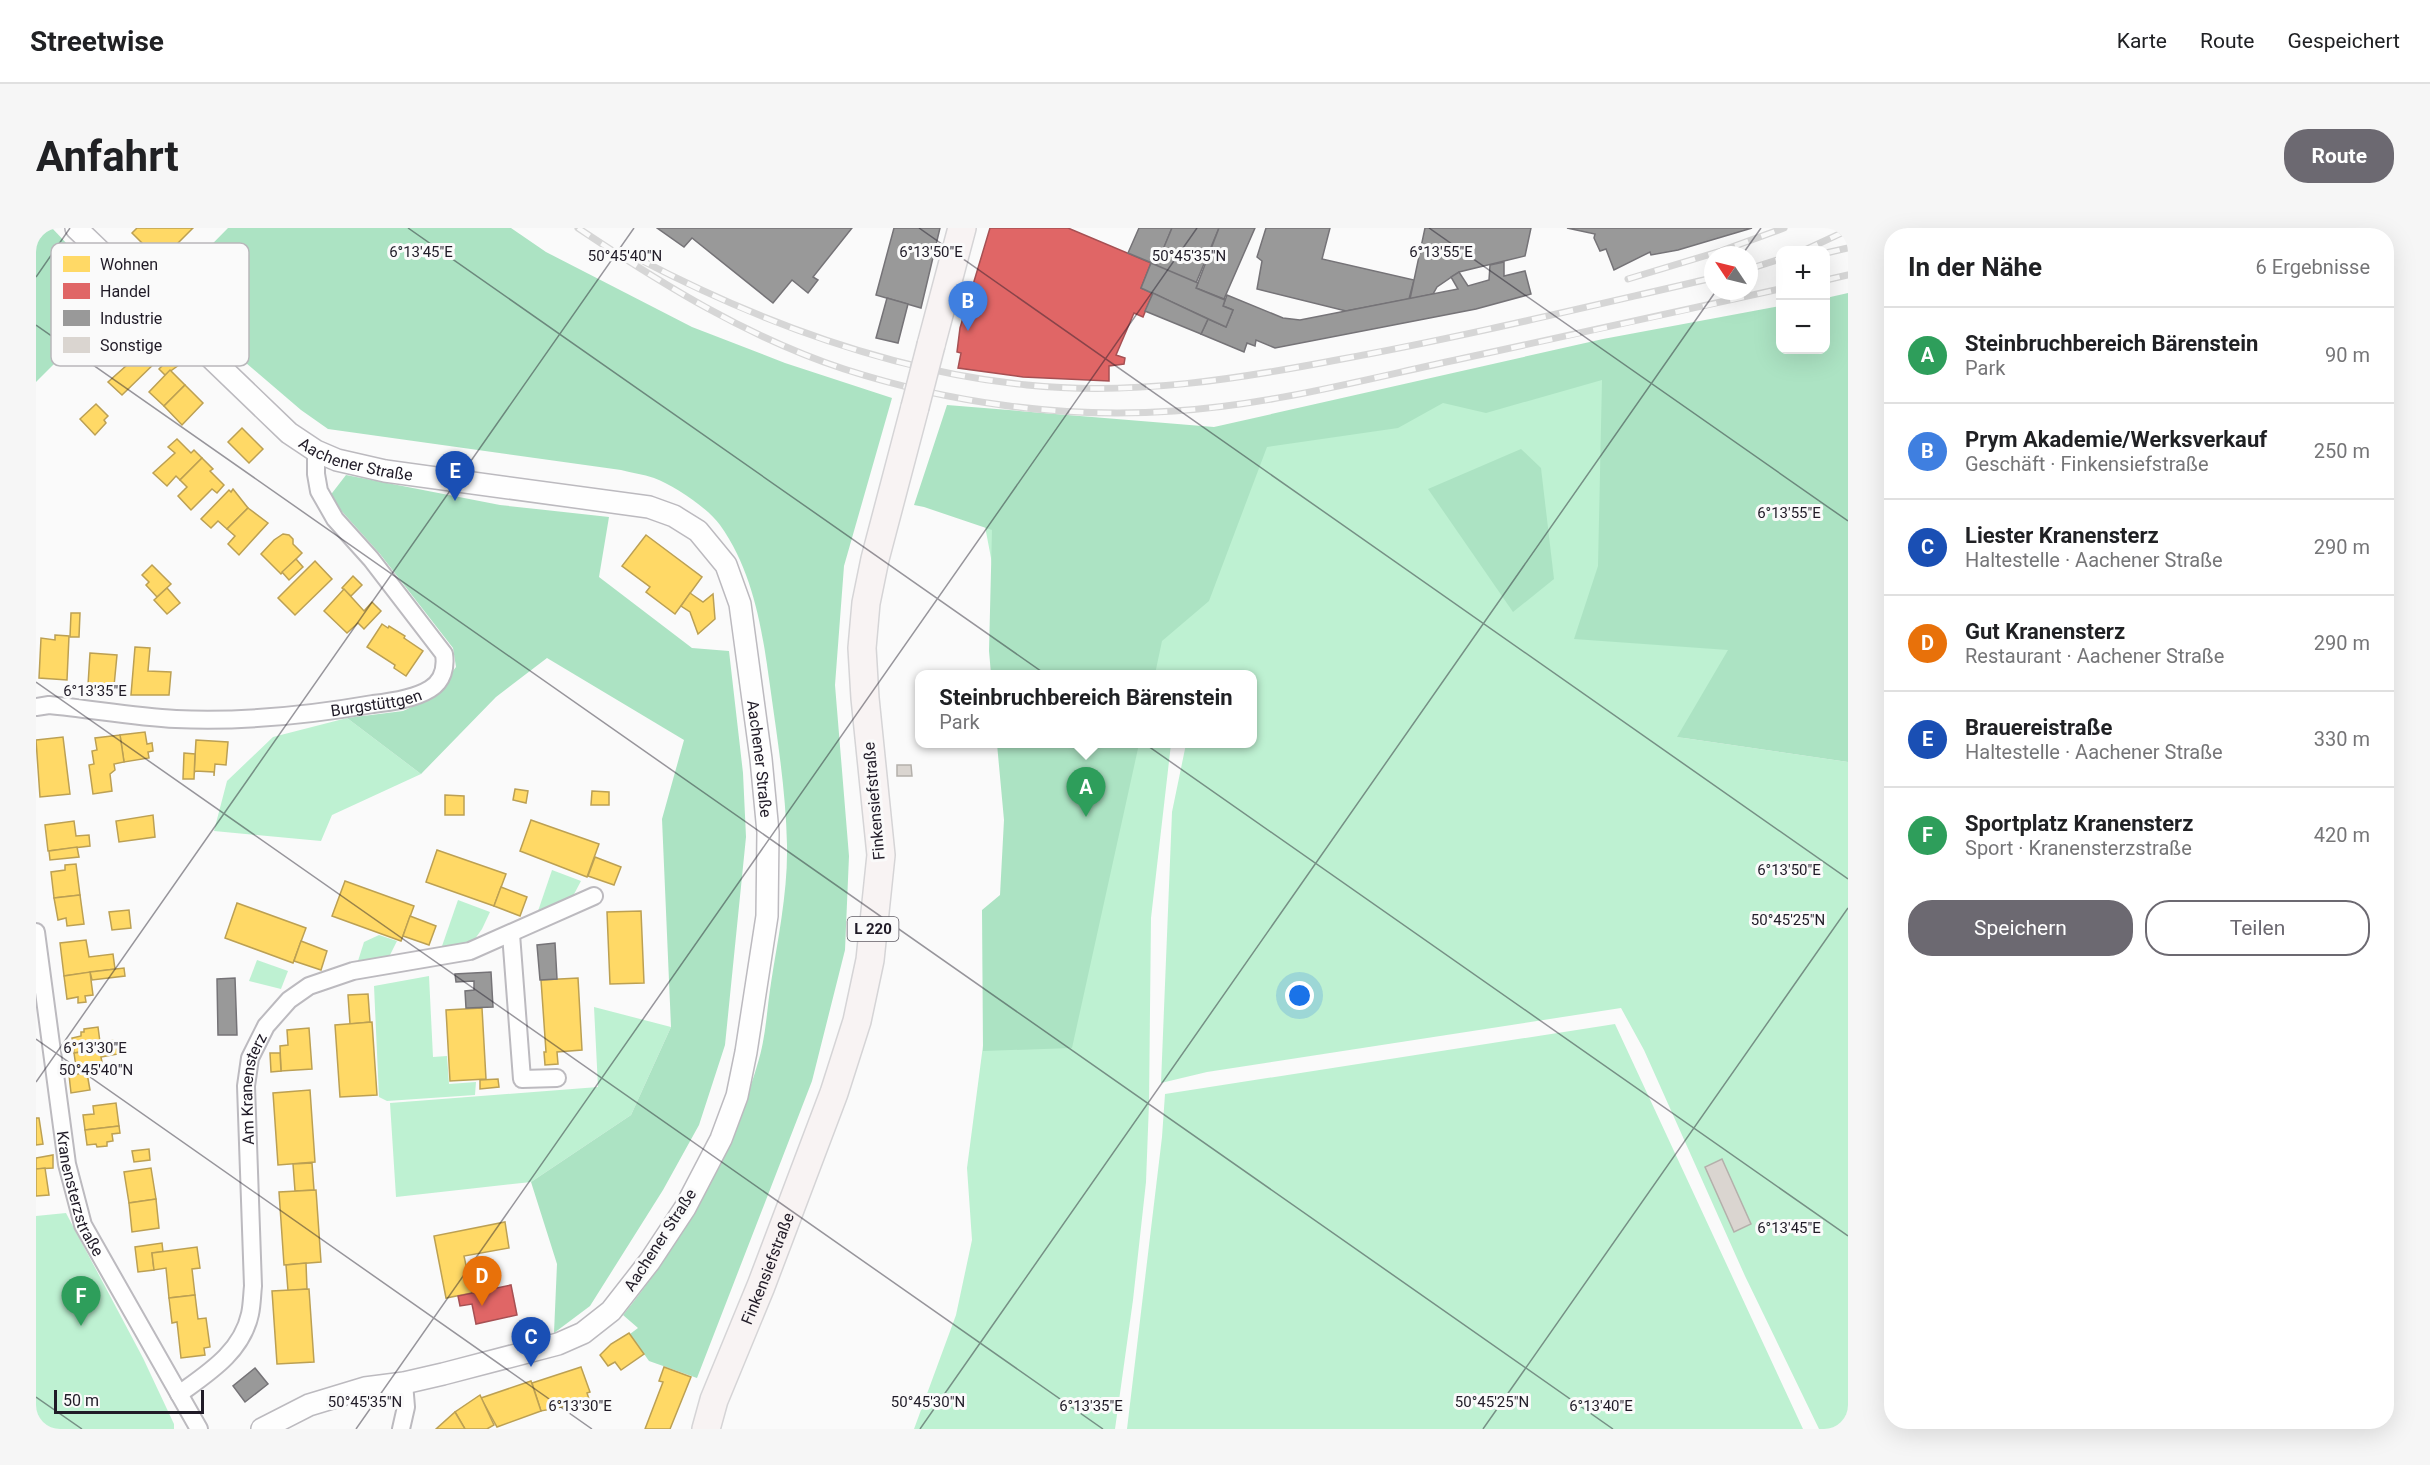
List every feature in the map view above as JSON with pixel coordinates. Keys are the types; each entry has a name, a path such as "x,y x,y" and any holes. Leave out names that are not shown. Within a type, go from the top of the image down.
{"main road":[{"name":"Finkensiefstraße","path":"706,1429 714,1400 765,1275 834,1093 857,1021 870,960 881,855 862,648 866,603 875,559 962,228"}],"street":[{"name":"Aachener Straße","path":"76,228 92,243"},
{"name":"Aachener Straße","path":"219,366 289,433 316,452 337,460 385,471 649,507 674,516 698,531 726,565 740,604 767,821 766,916 746,1052 737,1096 721,1139 673,1226 650,1261 611,1311 583,1333 558,1344 404,1383 365,1388 309,1405 262,1429"},
{"name":"Burgstüttgen","path":"36,706 49,705 177,719 260,717 336,710 399,700 430,690 440,681 446,666 444,654 371,559 335,519 319,491 316,452"},
{"name":"Am Kranensterz","path":"179,1394 219,1365 240,1339 250,1315 253,1286 246,1086 250,1058 266,1026 289,1000 309,986 353,971 470,951 594,896"},
{"name":"Kranensterzstraße","path":"36,932 67,1164 83,1224 199,1429"},
{"path":"511,934 522,1079 556,1078"},
{"path":"401,1429 406,1407 404,1383"}],"green space":[{"path":"36,228 52,228 66,243 51,243 52,366 36,382"},
{"path":"228,228 511,228 546,252 692,327 785,363 892,398 844,566 835,685 849,856 845,950 812,1081 697,1378 649,1361 630,1334 638,1328 623,1315 667,1256 704,1194 748,1094 765,1031 784,897 787,862 786,826 765,649 756,606 742,564 720,525 707,511 680,491 650,477 621,470 328,429 301,410 249,366 249,243 213,243"},
{"path":"1848,293 1848,762 1677,737 1728,650 1574,639 1598,566 1602,380 1486,413 1443,403 1398,428 1267,447 1209,601 1162,641 1156,670 991,670 989,651 992,530 914,505 947,405 1214,427 1603,339 1776,307 1776,354 1830,354 1830,297"},
{"path":"1776,351 1776,354 1826,354 1848,748 1677,737 1848,762 1848,1429 1819,1429 1745,1276 1644,1050 1621,1008 1207,1072 1161,1083 1172,812 1185,748 1257,748 1257,670 1048,670 1011,664 984,521 1174,435"},
{"path":"1521,449 1541,468 1554,579 1513,612 1428,489"},
{"path":"346,475 500,505 609,517 599,577 692,648 729,651 743,773 746,837 725,1045 699,1125 663,1190 590,1306 554,1333 557,1264 531,1182 631,1115 671,1027 662,819 684,740 547,658 496,697 421,774 347,718 403,711 433,697 456,667 453,648 380,554 329,497"},
{"path":"347,718 421,774 332,815 321,841 214,831 227,781 273,737"},
{"path":"997,748 1138,748 1072,1048 983,1051 982,910 1000,895 1004,820"},
{"path":"1015,748 1171,748 1151,918 1146,1182 1115,1429 914,1429 956,1315 972,1240 967,1168 1004,885"},
{"path":"552,870 581,881 573,896 537,914"},
{"path":"458,900 490,912 472,943 441,949"},
{"path":"379,935 397,941 388,959 357,964 364,942"},
{"path":"257,960 288,971 281,989 249,981"},
{"path":"429,976 433,1057 447,1056 449,1084 476,1082 475,1095 387,1101 379,1097 374,986"},
{"path":"594,1007 671,1027 631,1115 531,1182 396,1197 390,1103 598,1087"},
{"path":"1615,1024 1803,1429 1127,1429 1162,1137 1165,1094"},
{"path":"66,1213 143,1358 174,1424 174,1429 36,1429 36,1216"}],"building: Wohnen":[{"path":"137,228 193,228 178,243 142,243 132,233"},
{"path":"126,366 152,366 122,395 108,382"},
{"path":"162,366 178,366 165,375 159,369"},
{"path":"170,370 185,385 164,406 149,392"},
{"path":"185,385 203,403 182,425 164,406"},
{"path":"96,404 108,416 104,420 106,423 95,435 80,419"},
{"path":"242,428 263,449 249,463 228,442"},
{"path":"177,439 191,453 194,450 202,458 180,480 176,476 167,486 153,473 175,453 168,447"},
{"path":"202,458 213,469 210,471 224,485 217,493 212,489 191,510 178,496 187,487 180,480"},
{"path":"233,489 248,508 227,529 218,521 211,528 201,519 229,490 231,492"},
{"path":"248,508 268,523 239,555 228,544 235,536 227,529"},
{"path":"283,534 293,539 293,544 302,553 281,574 261,554"},
{"path":"646,535 702,577 675,614 646,592 650,587 622,566"},
{"path":"296,559 303,567 289,580 282,572"},
{"path":"315,561 332,579 295,615 278,598"},
{"path":"152,565 171,584 157,597 146,585 149,582 142,575"},
{"path":"353,576 362,585 351,596 342,588"},
{"path":"167,588 180,603 167,614 154,600"},
{"path":"344,589 364,611 372,602 381,611 364,629 358,623 347,633 324,611"},
{"path":"690,593 703,602 713,594 715,619 698,634 690,612 681,606"},
{"path":"71,613 80,613 79,637 70,637"},
{"path":"382,624 405,636 404,638 423,651 406,676 394,668 395,665 367,647"},
{"path":"55,635 69,636 67,680 39,678 41,638 55,640"},
{"path":"135,647 150,648 148,671 171,672 169,695 131,695"},
{"path":"90,653 117,655 114,686 88,685"},
{"path":"145,732 147,744 152,743 153,751 148,752 149,758 124,762 120,735"},
{"path":"120,735 124,762 114,764 115,770 110,774 112,791 93,794 89,765 94,764 92,751 97,750 95,738"},
{"path":"63,737 70,794 40,797 36,740"},
{"path":"196,740 228,742 226,765 215,764 214,776 214,772 195,771 194,774"},
{"path":"184,753 195,754 194,779 183,779"},
{"path":"515,789 528,791 526,803 513,800"},
{"path":"592,791 609,792 609,805 591,805"},
{"path":"445,795 464,796 464,815 445,815"},
{"path":"153,815 155,837 119,842 116,821"},
{"path":"531,820 599,844 587,877 520,851"},
{"path":"74,821 76,836 89,835 90,846 48,851 45,825"},
{"path":"77,847 79,857 50,860 49,851"},
{"path":"437,850 506,874 494,906 426,882"},
{"path":"595,857 621,867 614,885 588,876"},
{"path":"76,864 80,895 54,898 51,872 65,870 65,865"},
{"path":"345,881 414,906 401,941 332,916"},
{"path":"501,887 527,897 520,916 494,906"},
{"path":"80,895 84,924 67,926 66,918 58,920 54,898"},
{"path":"237,903 306,928 293,963 225,938"},
{"path":"129,910 131,928 112,930 109,912"},
{"path":"641,911 644,983 610,984 607,912"},
{"path":"410,916 436,926 429,945 403,936"},
{"path":"86,940 89,957 113,954 115,969 64,976 60,943"},
{"path":"301,941 327,951 321,970 294,961"},
{"path":"124,968 125,976 92,980 90,972"},
{"path":"90,972 93,995 85,996 86,1002 78,1003 78,997 67,999 64,976"},
{"path":"578,978 582,1050 557,1052 558,1064 545,1065 541,980"},
{"path":"368,994 370,1022 350,1024 348,995"},
{"path":"482,1008 486,1079 450,1081 446,1010"},
{"path":"372,1022 377,1095 340,1097 335,1025"},
{"path":"98,1027 100,1042 116,1040 117,1047 74,1053 72,1038 81,1036 84,1029"},
{"path":"309,1028 312,1069 281,1071 280,1046 288,1045 287,1030"},
{"path":"117,1047 118,1054 101,1057 104,1072 87,1074 85,1066 76,1067 74,1053"},
{"path":"270,1053 280,1053 281,1071 271,1072"},
{"path":"87,1073 90,1090 71,1093 69,1075"},
{"path":"498,1079 499,1087 480,1089 480,1080"},
{"path":"310,1090 315,1162 278,1165 273,1093"},
{"path":"116,1103 119,1126 85,1130 83,1115 94,1114 93,1106"},
{"path":"36,1118 39,1118 43,1144 36,1145"},
{"path":"119,1126 120,1133 112,1134 113,1141 107,1142 107,1146 87,1145 85,1130"},
{"path":"149,1149 150,1160 134,1162 132,1151"},
{"path":"53,1155 53,1168 36,1169 36,1158"},
{"path":"312,1163 314,1190 295,1191 293,1164"},
{"path":"45,1168 49,1195 36,1196 36,1169"},
{"path":"151,1168 156,1199 129,1203 124,1172"},
{"path":"316,1190 321,1262 284,1265 279,1192"},
{"path":"156,1199 159,1228 132,1232 129,1203"},
{"path":"505,1222 509,1248 464,1256 472,1293 446,1298 434,1236"},
{"path":"162,1243 163,1252 152,1253 154,1270 138,1272 135,1247"},
{"path":"197,1247 200,1268 192,1269 195,1295 169,1298 166,1268 154,1270 152,1253"},
{"path":"306,1263 307,1289 288,1291 286,1265"},
{"path":"309,1289 314,1362 277,1364 272,1291"},
{"path":"195,1295 198,1319 206,1318 210,1347 204,1348 205,1355 181,1358 177,1322 172,1323 169,1298"},
{"path":"629,1333 644,1354 621,1370 615,1362 608,1366 600,1355 611,1344"},
{"path":"581,1367 590,1392 587,1393 590,1402 568,1409 567,1406 541,1411 532,1383"},
{"path":"664,1367 691,1377 670,1429 645,1429 663,1382 659,1381"},
{"path":"531,1381 541,1411 497,1427 481,1398"},
{"path":"480,1395 494,1425 487,1429 465,1429 455,1412"},
{"path":"455,1412 465,1429 436,1429"}],"building: Handel":[{"path":"990,228 1068,228 1151,263 1141,288 1153,293 1143,317 1134,313 1116,355 1125,358 1124,364 1109,366 1109,381 1023,377 958,368 961,353 957,352 960,328"},
{"path":"511,1285 517,1315 476,1324 472,1304 460,1306 458,1296"}],"building: Industrie":[{"path":"657,228 852,228 813,277 818,280 808,293 792,280 773,303 692,238 684,247"},
{"path":"894,228 940,228 921,308 876,295"},
{"path":"1139,228 1172,228 1157,265 1128,253"},
{"path":"1172,228 1219,228 1196,283 1156,266"},
{"path":"1219,228 1255,228 1224,299 1196,288"},
{"path":"1266,228 1330,228 1322,259 1414,280 1409,299 1346,311 1257,289 1262,261 1257,257"},
{"path":"1425,228 1531,228 1525,256 1459,272 1437,287 1433,294 1410,299"},
{"path":"1567,228 1752,228 1678,250 1651,255 1650,252 1614,270 1606,249 1600,251 1594,238 1595,234"},
{"path":"1504,262 1504,276 1525,271 1531,294 1476,309 1275,348 1256,340 1255,346 1247,343 1244,352 1201,334 1208,319 1226,327 1233,310 1223,306 1227,295 1283,318 1300,320 1458,289 1451,277 1459,272 1468,286 1489,280 1490,265"},
{"path":"1151,263 1198,283 1196,288 1225,300 1223,306 1233,310 1226,327 1141,288"},
{"path":"1153,293 1208,319 1201,334 1145,311"},
{"path":"887,298 908,304 898,343 876,338"},
{"path":"555,943 557,979 540,980 537,945"},
{"path":"491,972 493,1007 466,1008 465,991 474,990 474,981 456,982 455,974"},
{"path":"235,978 237,1035 218,1035 217,979"},
{"path":"255,1368 268,1384 245,1402 233,1386"}],"building: Sonstige":[{"path":"897,765 911,765 912,776 897,776"},
{"path":"1722,1159 1751,1224 1734,1232 1705,1167"}],"railway":[{"path":"578,228 706,308 773,341 844,369 924,391 966,399 1007,406 1091,413 1210,408 1282,397 1776,290"},
{"path":"1628,279 1721,251 1784,228"},
{"path":"1814,246 1848,230"},
{"path":"1830,252 1848,248"},
{"path":"637,258 730,303 778,323 875,356 976,378 1067,388 1186,384 1264,373 1435,341 1704,280"},
{"path":"1758,266 1776,260"},
{"path":"1830,279 1848,275"}],"place":[{"name":"Prym Akademie/Werksverkauf","path":"968,331"},
{"name":"Brauereistraße","path":"455,501"},
{"name":"Steinbruchbereich Bärenstein","path":"1086,817"},
{"name":"Gut Kranensterz","path":"482,1306"},
{"name":"Sportplatz Kranensterz","path":"81,1326"},
{"name":"Liester Kranensterz","path":"531,1367"}]}
